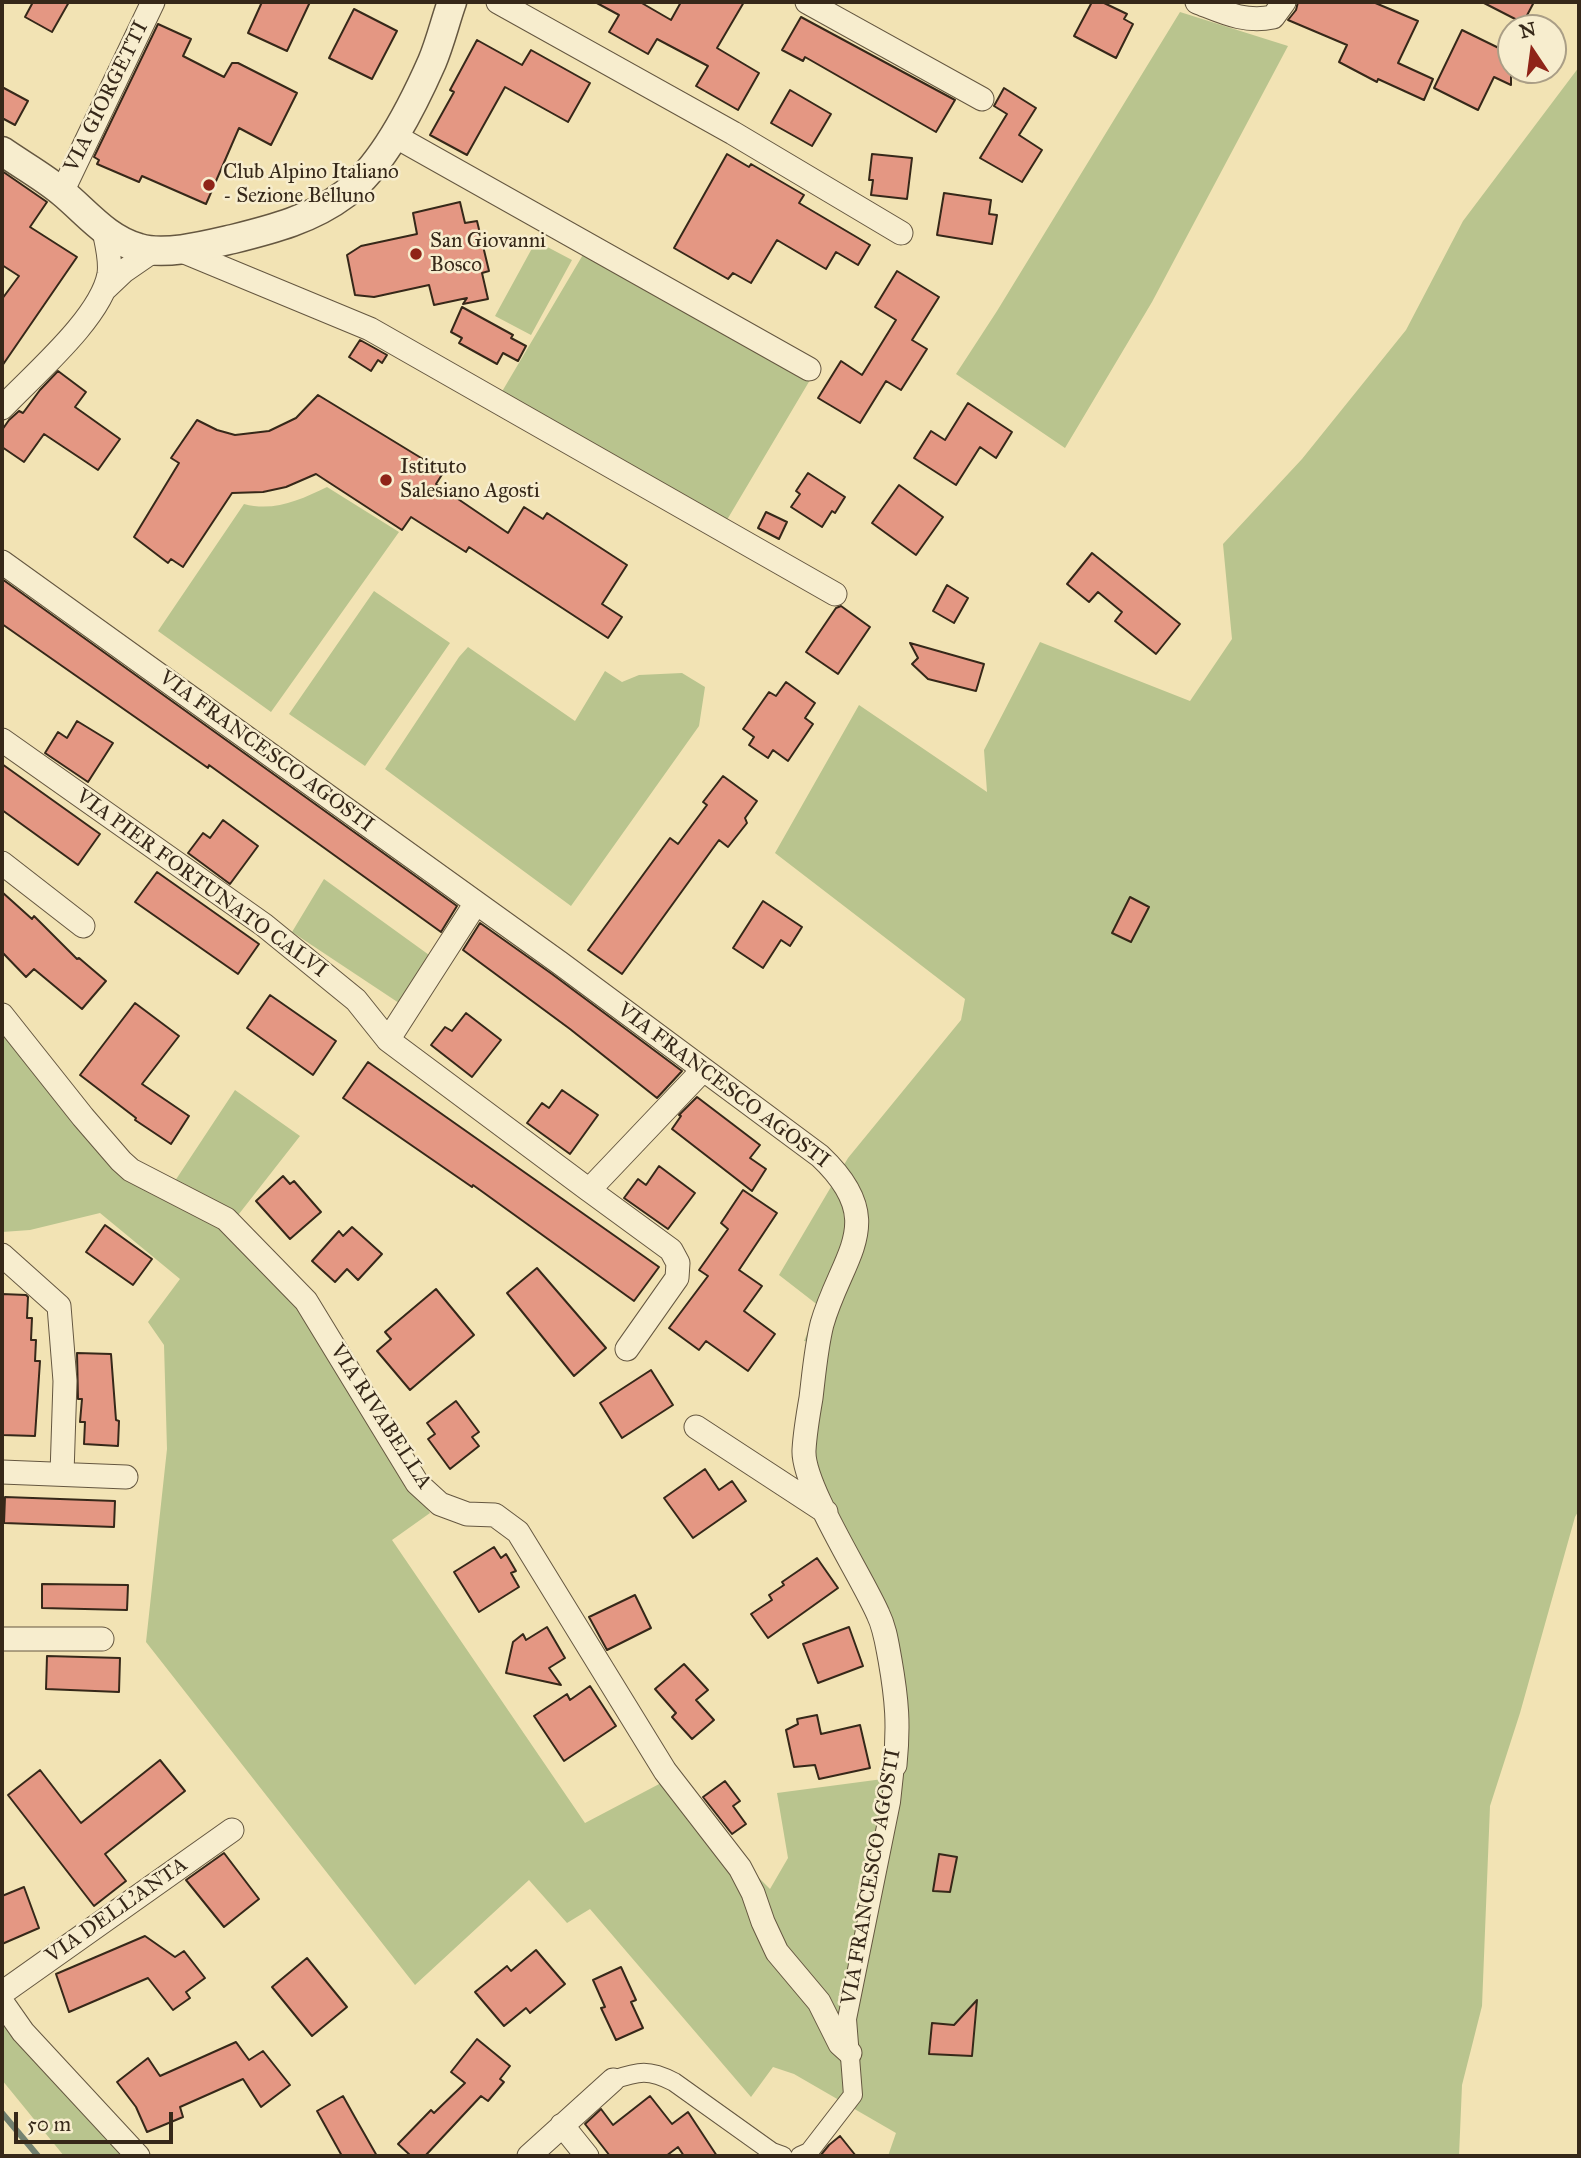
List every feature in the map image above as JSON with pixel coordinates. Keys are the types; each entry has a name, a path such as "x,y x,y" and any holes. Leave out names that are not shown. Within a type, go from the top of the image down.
{"street":[{"name":"VIA GIORGETTI","path":"62,192 153,2"},
{"path":"105,289 110,261 141,244 223,242 274,229 306,217 345,194 368,174 393,135 433,61 452,2"},
{"path":"498,2 733,133 901,233"},
{"path":"1196,2 1228,15 1256,21 1273,17 1284,2"},
{"path":"811,4 982,99"},
{"path":"393,135 809,369"},
{"path":"2,151 141,244 370,329 835,594"},
{"path":"2,408 77,330 105,289 124,271 141,244"},
{"name":"VIA FRANCESCO AGOSTI","path":"2,562 703,1070 820,1157 841,1178 849,1191 857,1219 853,1249 832,1296 820,1332 803,1453 814,1487 882,1624 899,1715 891,1802 847,2019 853,2095 808,2152 800,2156"},
{"name":"VIA PIER FORTUNATO CALVI","path":"2,740 264,925 356,1000 388,1040 671,1250 678,1263 677,1278 627,1349"},
{"path":"2,863 83,926"},
{"path":"388,1040 476,903"},
{"name":"VIA RIVABELLA","path":"2,1016 121,1161 131,1170 226,1219 306,1301 418,1483 440,1504 467,1514 495,1516 518,1532 665,1771 740,1868 754,1893 766,1930 777,1952 819,2002 840,2044 850,2053"},
{"path":"589,1189 703,1070"},
{"path":"2,1255 59,1306 65,1381 62,1474"},
{"path":"696,1427 826,1512"},
{"path":"2,1472 126,1477"},
{"path":"2,1639 102,1639"},
{"name":"VIA DELL'ANTA","path":"2,1993 232,1830"},
{"path":"2,2002 23,2032 138,2156"},
{"path":"529,2156 613,2080 645,2071 660,2074 674,2082 772,2152 783,2156"},
{"path":"562,2125 587,2156"}],"green space":[{"path":"1180,12 1288,46 1152,302 1065,448 956,374"},
{"path":"1579,67 1579,1510 1490,1806 1482,2006 1462,2085 1459,2156 888,2156 896,2133 794,2074 773,2067 751,2097 590,1909 567,1923 529,1880 415,1985 146,1642 167,1449 164,1345 148,1322 180,1279 100,1213 30,1230 2,1232 2,1026 105,1147 171,1187 235,1090 300,1136 228,1228 277,1282 331,1353 430,1513 392,1540 585,1823 663,1782 770,1889 788,1858 777,1793 898,1777 886,1619 814,1487 817,1343 804,1341 819,1306 779,1275 848,1158 961,1020 965,999 775,853 859,705 987,792 984,750 1040,642 1190,701 1232,639 1223,544 1302,459 1406,330 1463,221"},
{"path":"536,241 572,260 531,335 495,316"},
{"path":"584,253 810,380 718,535 497,400"},
{"path":"327,487 399,532 271,712 158,631 244,504 276,506"},
{"path":"374,591 450,643 365,766 289,714"},
{"path":"468,647 575,721 605,671 622,682 639,675 682,673 705,687 699,726 571,906 385,769"},
{"path":"324,879 436,960 405,1007 292,932"},
{"path":"2,1990 135,2156 64,2156 2,2080"}],"building":[{"path":"33,2 69,2 52,32 25,17"},
{"path":"262,2 310,2 287,51 248,33"},
{"path":"595,2 640,2 671,20 681,2 744,2 717,48 759,73 738,110 696,86 708,66 657,39 648,54 609,32 619,15"},
{"path":"1092,2 1102,2 1127,14 1124,19 1133,24 1116,58 1074,36"},
{"path":"1298,2 1373,2 1418,21 1398,63 1433,79 1424,100 1378,79 1377,82 1339,62 1347,45 1288,20 1296,10"},
{"path":"1482,2 1534,2 1528,14 1505,14"},
{"path":"354,9 397,31 372,79 329,58"},
{"path":"801,17 955,100 936,132 805,57 803,61 782,50"},
{"path":"158,24 191,39 183,56 224,77 232,63 238,63 297,93 271,145 239,128 206,204 142,176 139,182 97,164 99,160 94,157"},
{"path":"1462,30 1497,47 1497,78 1494,77 1478,110 1434,88"},
{"path":"477,40 522,65 531,50 590,83 568,122 505,87 467,155 430,135 454,92 450,90"},
{"path":"2,87 28,101 15,125 2,118"},
{"path":"1004,88 1036,108 1019,135 1042,150 1022,182 980,158 1007,114 994,106"},
{"path":"790,90 831,114 812,146 771,123"},
{"path":"727,154 749,167 751,164 804,195 799,203 870,245 858,265 836,252 826,269 777,240 751,283 733,273 728,279 674,248"},
{"path":"872,154 912,158 907,199 871,195 873,180 869,180"},
{"path":"2,171 47,202 30,227 77,257 2,366 2,299 19,276 2,265"},
{"path":"944,193 991,200 989,214 997,215 992,244 937,235"},
{"name":"San Giovanni Bosco","path":"460,202 465,223 477,221 489,271 482,273 488,299 463,304 467,298 434,305 429,285 374,297 355,295 347,255 361,246 417,234 413,213"},
{"path":"897,271 939,297 912,340 927,349 901,390 886,381 860,423 818,398 841,361 862,375 896,320 875,307"},
{"path":"462,307 513,335 511,338 526,346 518,361 503,353 497,364 459,343 462,338 451,332"},
{"path":"360,340 387,355 382,363 378,360 371,371 349,357"},
{"path":"58,371 86,392 75,407 120,439 98,470 44,434 24,462 2,447 2,430 9,420 19,411 23,413"},
{"path":"318,395 431,464 443,473 436,484 508,533 524,507 543,519 547,513 627,565 602,604 622,617 608,638 469,547 466,552 411,517 402,530 316,474 286,487 263,492 232,493 183,567 171,559 168,563 134,537 179,463 171,458 197,420 235,435 269,431 296,418"},
{"path":"968,403 1012,432 996,458 980,447 956,485 914,458 931,431 945,440"},
{"path":"808,473 845,497 822,527 791,507 800,494 796,491"},
{"path":"899,485 943,517 916,555 872,523"},
{"path":"766,512 787,522 779,539 758,528"},
{"path":"1092,553 1180,624 1156,654 1115,621 1122,612 1098,592 1089,602 1067,584"},
{"path":"2,579 457,906 441,932 209,765 208,768 2,624"},
{"path":"947,585 968,598 954,623 933,611"},
{"path":"841,606 870,627 838,674 806,652 836,608"},
{"path":"910,643 984,664 976,691 928,679 912,664 918,658"},
{"path":"786,682 815,703 805,718 813,724 788,761 773,750 768,758 749,745 754,737 743,729 769,692 776,696"},
{"path":"77,721 113,743 88,782 45,753 58,732 67,738"},
{"path":"2,764 100,834 78,865 2,810"},
{"path":"723,776 757,801 745,818 747,823 728,847 719,840 622,974 588,950 670,838 678,844 707,805 703,802"},
{"path":"223,820 258,846 230,884 188,853 203,833 210,838"},
{"path":"157,872 259,944 238,974 135,902"},
{"path":"2,892 32,919 34,916 77,959 106,981 82,1009 34,969 26,977 2,952"},
{"path":"1130,897 1149,907 1131,942 1112,933"},
{"path":"763,901 802,927 790,946 781,940 763,968 733,948"},
{"path":"480,923 682,1071 657,1098 463,950"},
{"path":"270,995 336,1041 313,1075 247,1028"},
{"path":"135,1003 179,1036 142,1084 189,1116 171,1144 135,1120 136,1118 80,1075"},
{"path":"466,1013 501,1040 472,1077 431,1045 445,1027 452,1031"},
{"path":"368,1062 659,1267 634,1301 473,1185 472,1187 343,1098"},
{"path":"562,1090 598,1115 570,1154 527,1123 542,1103 549,1108"},
{"path":"697,1097 760,1145 750,1158 766,1169 752,1191 672,1129 681,1116 679,1115"},
{"path":"659,1166 695,1193 668,1229 624,1198 638,1179 646,1185"},
{"path":"283,1176 290,1184 294,1181 321,1212 290,1239 256,1201"},
{"path":"743,1190 777,1213 739,1270 762,1286 744,1311 775,1334 748,1371 706,1341 699,1350 669,1328 708,1276 699,1270 728,1229 721,1223"},
{"path":"105,1225 152,1259 133,1285 86,1252"},
{"path":"352,1227 382,1254 358,1280 347,1269 335,1282 312,1261 339,1231 343,1236"},
{"path":"537,1268 606,1348 574,1376 507,1293"},
{"path":"436,1289 474,1335 410,1390 377,1351 391,1339 385,1332"},
{"path":"2,1294 28,1297 27,1318 32,1318 31,1340 36,1340 35,1361 40,1361 35,1436 2,1435"},
{"path":"77,1353 111,1354 116,1420 119,1421 118,1446 84,1444 85,1422 80,1422 82,1399 78,1399"},
{"path":"651,1370 673,1405 622,1438 600,1403"},
{"path":"456,1401 479,1432 472,1437 479,1446 450,1469 428,1439 435,1434 427,1423"},
{"path":"705,1469 719,1490 732,1481 746,1501 693,1538 664,1498"},
{"path":"5,1497 115,1501 114,1527 4,1523"},
{"path":"494,1547 501,1558 506,1554 516,1571 511,1573 519,1587 479,1612 454,1572"},
{"path":"817,1558 838,1588 768,1638 751,1614 772,1600 769,1595 784,1585 782,1582"},
{"path":"42,1584 128,1585 127,1610 42,1608"},
{"path":"635,1595 651,1628 607,1650 589,1617"},
{"path":"547,1627 565,1658 549,1668 561,1685 506,1673 513,1642 523,1634 526,1640"},
{"path":"849,1627 863,1666 818,1683 803,1644"},
{"path":"47,1656 120,1658 119,1692 46,1689"},
{"path":"684,1664 708,1690 696,1700 714,1720 692,1739 672,1717 676,1713 655,1689"},
{"path":"590,1686 616,1726 564,1761 534,1716 567,1694 570,1700"},
{"path":"817,1715 821,1734 860,1725 870,1768 819,1779 815,1765 794,1767 786,1730 798,1724 797,1719"},
{"path":"160,1760 185,1791 105,1854 126,1881 94,1906 8,1795 40,1770 81,1823"},
{"path":"725,1781 740,1801 733,1806 746,1824 732,1834 703,1797"},
{"path":"224,1853 259,1899 224,1927 186,1880"},
{"path":"939,1854 957,1857 950,1892 933,1891"},
{"path":"24,1887 39,1928 2,1944 2,1896"},
{"path":"145,1936 175,1957 184,1951 205,1978 186,1992 190,1998 173,2010 148,1978 69,2012 56,1974"},
{"path":"536,1950 565,1984 530,2013 526,2008 504,2026 475,1992 507,1966 511,1971"},
{"path":"307,1958 347,2007 312,2036 272,1987"},
{"path":"621,1967 636,2000 631,2002 643,2028 616,2040 601,2008 605,2007 593,1980"},
{"path":"977,2000 972,2056 929,2054 932,2023 954,2025"},
{"path":"477,2039 510,2066 500,2079 504,2082 488,2101 481,2096 425,2156 411,2156 398,2144 431,2110 434,2113 465,2083 451,2072"},
{"path":"236,2042 249,2060 263,2051 290,2085 261,2107 243,2079 180,2107 183,2117 147,2132 136,2107 117,2082 148,2058 160,2076"},
{"path":"343,2096 377,2156 342,2156 317,2111"},
{"path":"650,2096 672,2124 688,2112 717,2156 684,2156 678,2147 666,2156 610,2156 585,2124 601,2109 613,2125"},
{"path":"840,2136 856,2156 820,2156 829,2145"}],"waterway":[{"path":"2,2113 38,2156"}],"place":[{"name":"Club Alpino Italiano - Sezione Belluno","path":"209,185"},
{"name":"San Giovanni Bosco","path":"416,254"},
{"name":"Istituto Salesiano Agosti","path":"386,480"}]}
